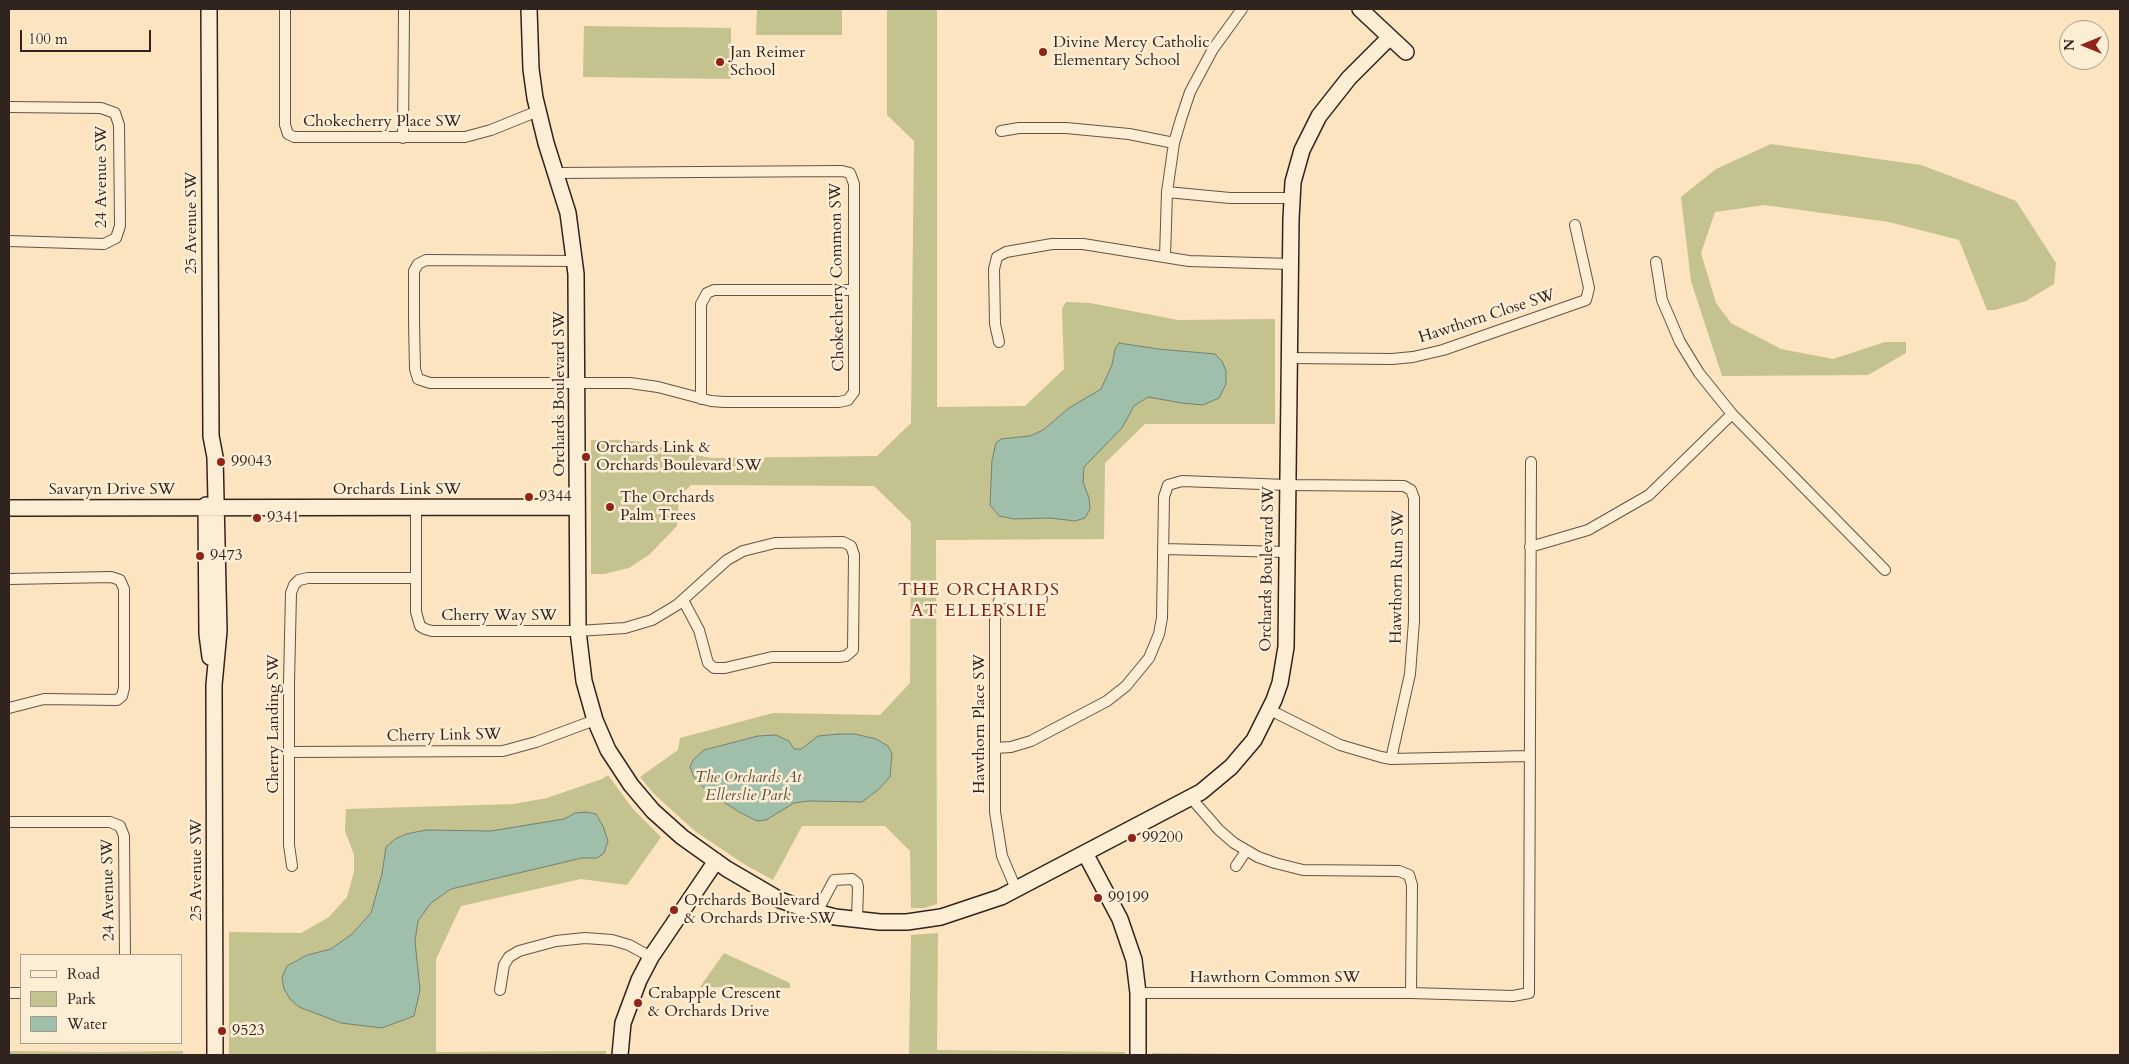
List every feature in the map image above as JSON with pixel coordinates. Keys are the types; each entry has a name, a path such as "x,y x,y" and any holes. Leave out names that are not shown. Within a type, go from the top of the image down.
{"street":[{"name":"25 Avenue SW","path":"209,9 211,436 207,456 211,508 207,634 214,686 215,1055"},
{"name":"Chokecherry Place SW","path":"285,9 285,125 288,134 294,137 452,138 474,136 538,111"},
{"path":"403,138 404,9"},
{"name":"Orchards Boulevard SW","path":"529,9 531,69 538,111 568,213 575,261 578,631 584,681 595,720 618,767 642,800 670,827 716,861 780,900 817,912 857,921 894,923 940,917 990,902 1016,889 1191,798 1218,779 1241,757 1254,740 1270,710 1280,683 1286,647 1290,264 1293,182 1302,150 1319,116 1349,78 1390,37"},
{"path":"1166,257 1166,192 1174,143 1187,101 1200,71 1212,49 1242,9"},
{"path":"1360,9 1406,52"},
{"name":"24 Avenue SW","path":"9,107 101,108 114,113 119,125 120,226 114,241 104,244 9,241"},
{"path":"1001,132 1019,128 1066,128 1129,134 1174,143"},
{"name":"Chokecherry Common SW","path":"556,173 847,172 852,176 854,184 854,388 848,400 839,402 724,402 701,399 640,384 577,382 430,383 418,378 415,369 414,276 418,264 426,260 575,261"},
{"path":"1166,192 1230,198 1291,198"},
{"name":"Hawthorn Close SW","path":"1289,358 1392,359 1413,357 1443,350 1586,300 1589,288 1574,225"},
{"path":"999,342 995,324 994,269 995,262 1001,254 1036,246 1083,244 1214,263 1290,264"},
{"path":"1656,262 1662,300 1680,342 1699,373 1732,414 1885,570"},
{"path":"701,399 701,304 704,295 714,290 854,290"},
{"path":"1530,548 1588,530 1649,495 1732,414"},
{"path":"1270,710 1340,746 1391,759 1529,756 1531,462"},
{"path":"995,748 1010,747 1031,740 1099,705 1116,694 1139,672 1155,646 1159,634 1163,603 1164,497 1168,485 1182,481 1287,485"},
{"name":"Hawthorn Run SW","path":"1287,485 1404,486 1413,493 1413,645 1407,691 1391,759"},
{"name":"Orchards Link SW","path":"211,508 578,507"},
{"name":"Savaryn Drive SW","path":"9,508 211,508"},
{"name":"Cherry Way SW","path":"416,508 418,619 425,629 432,632 615,630 643,623 670,609 683,600 739,548 785,542 842,542 851,546 854,555 853,650 846,656 839,657 772,657 725,668 714,668 708,663 699,630 683,600"},
{"path":"1164,549 1287,552"},
{"path":"9,579 111,577 120,580 124,589 124,688 120,698 114,700 44,699 9,708"},
{"name":"Cherry Landing SW","path":"292,866 289,845 291,594 296,582 308,578 416,578"},
{"name":"Hawthorn Place SW","path":"1016,889 1004,862 997,835 995,812 997,605 999,601 1006,597 1042,599"},
{"name":"Cherry Link SW","path":"289,752 503,751 536,742 595,720"},
{"name":"Hawthorn Common SW","path":"1138,993 1411,993 1513,996 1530,993 1529,756"},
{"path":"1191,798 1219,830 1246,851 1275,863 1303,870 1399,871 1409,875 1412,885 1411,993"},
{"name":"24 Avenue SW","path":"9,822 110,822 120,826 124,836 124,954"},
{"path":"1236,866 1246,851"},
{"path":"1085,853 1120,919 1134,960 1138,993 1138,1055"},
{"path":"620,1055 621,1036 627,1010 639,980 651,957 716,861"},
{"path":"817,912 834,880 852,879 857,883 858,887 857,921"},
{"path":"500,990 504,965 509,956 556,941 585,938 612,940 629,945 651,957"}],"green space":[{"path":"757,9 842,9 842,35 756,35"},
{"name":"The Orchards At Ellerslie Park","path":"887,9 937,9 937,407 1025,406 1064,369 1062,309 1066,302 1090,303 1178,320 1275,319 1275,424 1145,424 1105,463 1104,539 936,540 937,904 924,908 911,908 910,851 885,826 802,826 773,880 744,864 696,832 654,794 640,777 678,750 680,738 773,713 880,715 910,683 911,522 874,486 691,485 679,497 677,526 650,554 629,568 604,574 591,574 591,440 642,442 678,452 712,458 877,456 911,423 914,141 887,115"},
{"path":"584,26 731,28 731,79 583,77"},
{"path":"1771,144 1921,165 2016,201 2056,263 2054,284 2026,301 1995,310 1987,310 1959,240 1889,222 1764,205 1715,212 1701,253 1716,303 1731,323 1781,349 1833,359 1885,342 1906,342 1906,353 1868,375 1722,376 1691,281 1681,197 1716,169"},
{"path":"608,775 633,809 661,837 627,885 581,879 461,906 436,959 436,1052 606,1051 606,1055 229,1055 229,932 301,933 329,917 347,897 354,872 354,855 345,831 346,809 514,804 547,798 602,779"},
{"path":"938,933 937,1050 1125,1052 1125,1055 909,1055 911,935"},
{"path":"724,953 790,983 790,988 700,987"},
{"path":"9,1051 183,1051 183,1055 9,1055"},
{"path":"1152,1053 1259,1054 1259,1055 1152,1055"}],"water":[{"path":"1119,343 1158,349 1215,354 1222,361 1226,371 1226,384 1219,398 1203,405 1148,397 1134,406 1122,428 1084,467 1083,482 1089,498 1090,509 1085,518 1075,521 1050,518 1014,519 999,516 990,505 992,460 996,443 1001,439 1030,436 1043,430 1069,408 1101,389 1112,365 1115,349"},
{"path":"855,734 876,739 888,746 892,754 890,777 878,790 862,802 809,801 794,803 766,820 757,821 739,812 706,790 694,777 690,767 693,760 704,750 758,736 776,735 789,741 794,749 801,749 818,736"},
{"path":"586,812 596,814 603,826 608,841 604,853 597,858 582,858 451,889 431,903 418,921 415,941 420,990 414,1016 382,1028 341,1023 299,1007 290,999 284,989 282,977 287,966 307,955 331,949 352,934 371,913 382,874 386,847 395,839 406,834 426,830 491,831 564,819 575,813"}],"place":[{"name":"Divine Mercy Catholic Elementary School","path":"1043,52"},
{"name":"Jan Reimer School","path":"720,62"},
{"name":"Orchards Link & Orchards Boulevard SW","path":"586,457"},
{"name":"99043","path":"221,462"},
{"name":"9344","path":"529,497"},
{"name":"The Orchards Palm Trees","path":"610,507"},
{"name":"9341","path":"257,518"},
{"name":"9473","path":"200,556"},
{"name":"99200","path":"1132,838"},
{"name":"99199","path":"1098,898"},
{"name":"Orchards Boulevard & Orchards Drive SW","path":"674,910"},
{"name":"Crabapple Crescent & Orchards Drive","path":"638,1003"},
{"name":"9523","path":"222,1031"}],"district":[{"name":"THE ORCHARDS AT ELLERSLIE","path":"979,601"}]}
